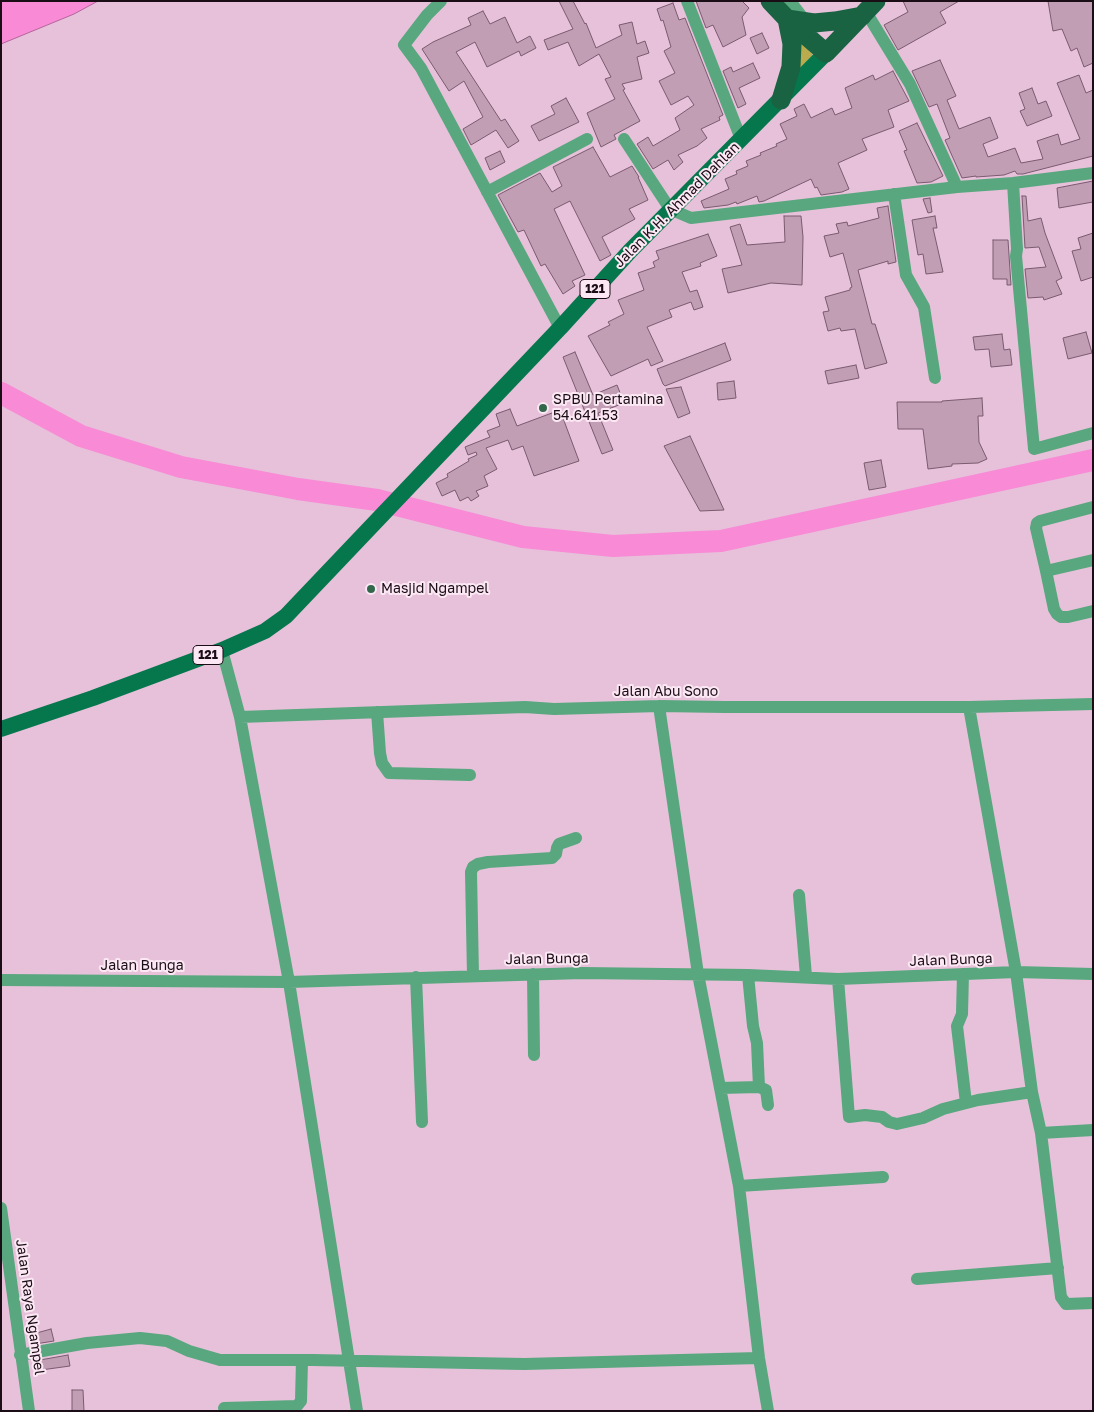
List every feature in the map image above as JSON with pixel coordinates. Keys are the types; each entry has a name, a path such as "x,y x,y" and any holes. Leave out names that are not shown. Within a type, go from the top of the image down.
{"highway":[{"path":"770,1 806,22 835,22 868,10"},
{"path":"788,10 826,54"},
{"path":"781,100 791,67 792,44 788,10"},
{"name":"Jalan K.H. Ahmad Dahlan","path":"826,54 868,10"}],"main road":[{"name":"Jalan K.H. Ahmad Dahlan","path":"222,650 265,631 286,616 560,328 670,209 826,54"},
{"name":"121","path":"1,730 222,650"}],"street":[{"path":"441,1 427,15 404,45 421,68 560,328"},
{"path":"687,1 741,139"},
{"path":"868,10 910,84 957,187"},
{"path":"487,192 587,139"},
{"path":"624,140 670,209 691,218 1093,173"},
{"path":"1013,183 1016,256 1034,449 1093,433"},
{"path":"894,194 906,275 924,307 935,378"},
{"path":"1093,507 1037,523 1036,528 1054,609 1057,614 1061,617 1068,617 1093,611"},
{"path":"1046,570 1093,560"},
{"path":"222,650 240,717 289,982 357,1411"},
{"name":"Jalan Abu Sono","path":"240,717 659,706 969,707 1093,704"},
{"path":"659,706 698,974 739,1186 758,1358 768,1411"},
{"path":"969,707 1016,972 1032,1092 1041,1133 1061,1298 1064,1302 1071,1304 1093,1303"},
{"path":"377,712 380,754 382,763 389,773 470,775"},
{"path":"473,976 471,872 473,867 488,862 552,858 556,854 559,844 576,838"},
{"path":"799,895 806,976"},
{"name":"Jalan Bunga","path":"1,980 289,982 596,973 838,978 1016,972 1093,974"},
{"path":"533,974 534,1055"},
{"path":"962,974 962,1014 957,1026 966,1104"},
{"path":"748,975 753,1026 757,1043 759,1087"},
{"path":"416,977 422,1122"},
{"path":"838,978 849,1117 865,1115 882,1117 897,1124 966,1104 1032,1092"},
{"path":"720,1088 759,1087 766,1090 768,1105"},
{"path":"1041,1133 1093,1130"},
{"path":"739,1186 883,1177"},
{"name":"Jalan Raya Ngampel","path":"1,1208 6,1279 30,1411"},
{"path":"917,1279 1058,1268"},
{"path":"20,1355 87,1343 140,1338 167,1341 189,1352 220,1360 349,1360 524,1364 758,1358"},
{"path":"224,1408 297,1406 302,1402 302,1360"}],"shaded area":[{"path":"1,1 98,1 74,14 1,44"},
{"path":"797,36 813,55 794,75"}],"building":[{"path":"559,1 573,1 586,23 596,48 622,35 619,25 632,22 637,44 645,41 649,53 637,57 642,79 622,84 625,89 623,90 640,121 614,135 616,139 601,147 587,113 615,99 605,79 611,77 599,54 579,66 568,42 548,50 544,40 573,29"},
{"path":"696,1 742,1 749,8 742,17 746,35 723,47 713,25 706,28"},
{"path":"903,1 959,1 940,12 946,23 898,50 884,25 908,12"},
{"path":"1048,1 1093,1 1093,63 1084,67 1077,48 1071,51 1062,29 1053,31"},
{"path":"673,3 679,20 685,18 723,115 719,117 720,120 701,129 707,138 697,146 678,155 683,162 674,170 668,160 653,169 637,144 648,137 653,146 680,130 675,118 694,105 688,96 671,105 659,81 675,73 664,51 671,47 663,20 661,21 657,9"},
{"path":"483,11 490,24 505,17 517,43 530,36 536,48 521,56 519,51 487,67 475,42 456,52 501,121 505,119 519,141 508,148 496,130 471,145 463,129 483,117 464,81 449,91 422,49 471,25 468,18"},
{"path":"762,33 769,48 757,54 750,38"},
{"path":"940,60 956,96 947,100 959,129 990,117 998,138 983,144 988,157 1015,148 1021,163 1043,159 1037,141 1058,134 1061,145 1080,139 1057,83 1079,75 1086,93 1093,90 1093,156 1023,174 1017,174 1015,171 1004,175 962,178 945,140 950,138 937,104 929,107 912,71"},
{"path":"753,63 760,78 739,88 746,104 738,108 723,71 731,67 733,72"},
{"path":"893,71 909,101 888,110 894,127 862,139 867,150 838,163 849,189 821,195 811,179 764,201 759,202 757,196 737,204 736,202 704,208 701,201 729,189 725,179 737,174 736,171 748,166 746,161 761,155 760,153 777,146 776,144 787,139 780,124 797,116 794,109 804,104 811,118 832,108 835,115 852,108 845,88 873,75 875,80"},
{"path":"1032,88 1038,104 1046,101 1052,116 1027,126 1020,111 1025,109 1019,93"},
{"path":"566,98 579,122 539,141 531,126 555,114 551,106"},
{"path":"917,123 943,176 931,182 917,183 904,151 907,150 899,131"},
{"path":"593,147 610,177 632,166 639,177 648,200 629,209 635,219 602,237 611,255 600,261 570,201 554,209 585,275 572,281 575,286 563,294 545,264 541,266 524,230 518,232 498,195 540,173 552,192 562,186 553,167"},
{"path":"500,151 505,162 490,170 485,158"},
{"path":"1093,181 1093,202 1059,208 1057,188"},
{"path":"1022,196 1026,196 1028,221 1041,218 1062,278 1056,281 1062,294 1044,300 1043,297 1028,298 1025,269 1046,267 1039,247 1025,248"},
{"path":"930,198 932,212 928,213 923,199"},
{"path":"888,206 896,262 888,264 888,261 858,270 872,324 875,324 887,363 865,369 855,329 841,331 840,328 828,331 823,312 829,311 825,297 850,290 852,287 843,253 830,257 824,236 839,233 836,224 847,222 848,226 879,218 877,208"},
{"path":"784,216 801,216 803,237 802,285 771,283 728,293 722,269 742,265 730,227 740,224 747,245 785,242"},
{"path":"935,216 937,228 933,228 943,272 926,274 923,254 918,255 912,220"},
{"path":"1093,233 1093,277 1081,281 1072,251 1081,249 1078,238"},
{"path":"708,234 717,256 700,263 701,266 682,272 690,292 697,290 703,307 694,310 691,302 669,310 672,317 647,327 663,361 651,366 648,359 611,376 588,336 610,325 608,322 624,314 618,300 644,290 638,273 655,267 653,262 659,259 656,251"},
{"path":"993,240 1008,240 1011,285 1007,285 1007,279 993,279"},
{"path":"1086,332 1092,353 1068,359 1063,338"},
{"path":"1002,334 1004,350 1010,349 1012,365 991,367 989,349 975,350 973,337"},
{"path":"725,343 731,360 665,386 663,384 657,369"},
{"path":"575,352 593,395 617,385 624,403 598,413 613,450 602,454 563,357"},
{"path":"856,365 859,378 828,384 825,371"},
{"path":"734,381 736,398 718,400 717,383"},
{"path":"681,387 690,413 678,418 666,389"},
{"path":"982,398 983,416 978,416 979,442 987,459 978,463 952,464 952,466 928,469 923,429 898,429 897,402 942,402"},
{"path":"510,409 517,426 560,410 579,461 534,476 523,446 512,450 508,440 486,448 497,469 484,476 488,486 476,491 479,496 471,501 468,497 460,501 455,490 442,496 436,483 448,477 447,474 477,455 476,452 468,455 465,447 490,437 487,431 500,426 496,414"},
{"path":"690,436 724,510 700,511 664,446"},
{"path":"881,460 886,487 869,490 864,463"},
{"path":"51,1329 54,1341 35,1344 33,1334"},
{"path":"68,1355 70,1366 41,1370 40,1360"},
{"path":"72,1390 83,1390 84,1411 72,1411"}],"waterway":[{"path":"1,393 81,436 181,467 298,489 377,500 523,537 613,546 721,541 1093,460"}],"place":[{"name":"SPBU Pertamina 54.641.53","path":"543,408"},
{"name":"Masjid Ngampel","path":"371,589"}]}
